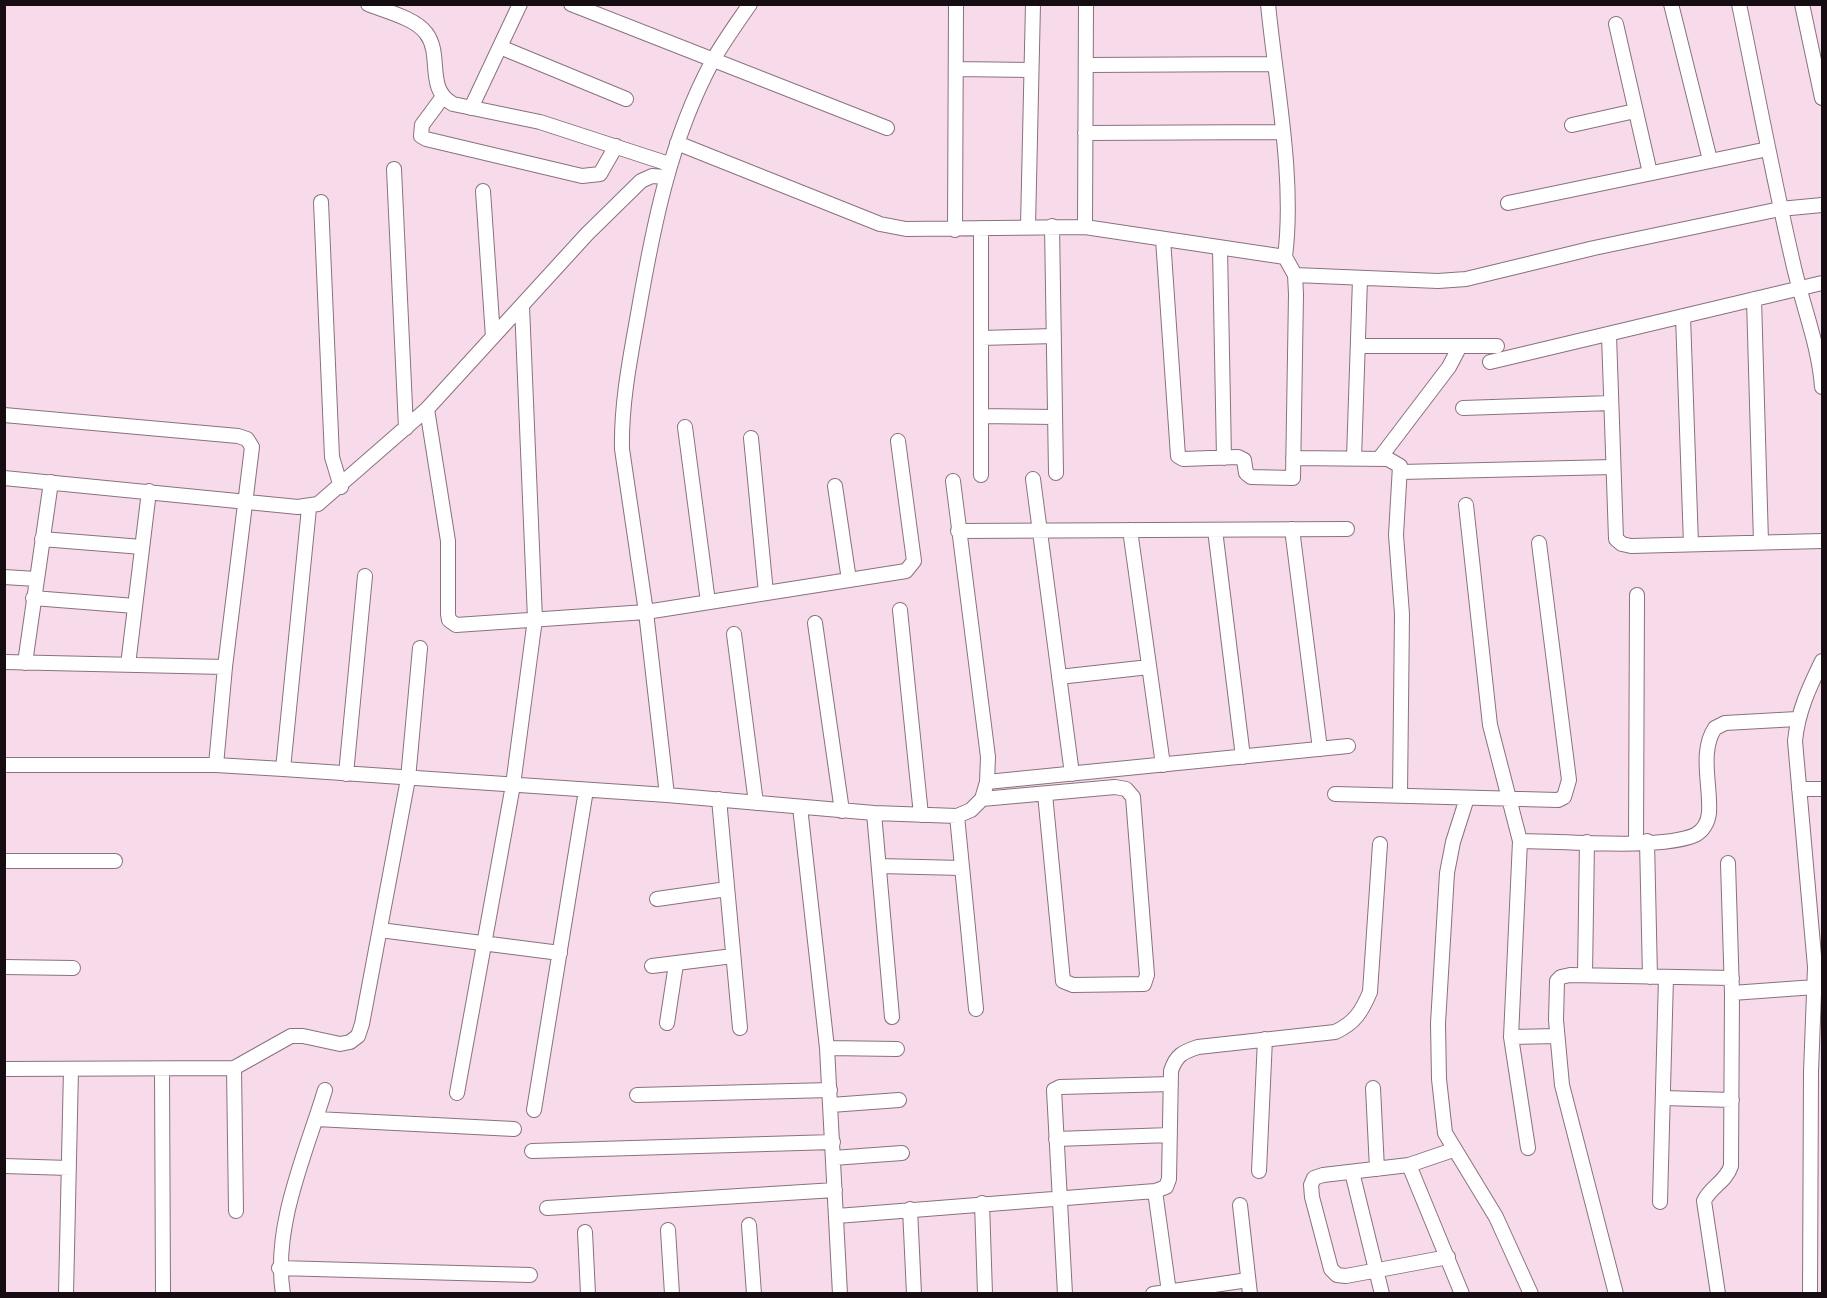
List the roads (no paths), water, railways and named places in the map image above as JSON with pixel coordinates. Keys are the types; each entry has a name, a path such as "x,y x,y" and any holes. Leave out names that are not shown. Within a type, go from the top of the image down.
{"street":[{"path":"368,4 411,22 426,32 432,44 437,87 442,98 471,108 540,122 616,146 668,171"},
{"path":"471,108 520,4"},
{"path":"571,4 887,128"},
{"path":"667,795 646,612 622,449 621,426 648,254 668,171 677,143 713,59 750,4"},
{"path":"955,230 956,4"},
{"path":"1028,226 1033,4"},
{"path":"1085,227 1086,4"},
{"path":"1163,239 1178,456 1183,459 1244,460 1246,473 1251,477 1293,478 1295,275 1285,257 1288,214 1268,4"},
{"path":"1671,4 1710,160"},
{"path":"1739,4 1780,209 1798,289 1817,354 1822,387"},
{"path":"1802,4 1822,98"},
{"path":"1616,24 1650,173"},
{"path":"500,46 626,99"},
{"path":"1086,65 1274,64"},
{"path":"956,69 1031,70"},
{"path":"442,98 422,125 421,136 426,139 582,176 600,174 616,146"},
{"path":"1572,125 1635,111"},
{"path":"1085,133 1281,132"},
{"path":"677,143 880,224 906,229 1085,227 1285,257"},
{"path":"1508,202 1768,149"},
{"path":"394,169 406,428"},
{"path":"4,478 309,508 327,499 427,410 641,181 668,171"},
{"path":"483,190 493,337"},
{"path":"321,201 332,457 341,487"},
{"path":"1295,275 1360,279 1466,279 1594,248 1780,209 1822,205"},
{"path":"1052,226 1056,473"},
{"path":"981,228 981,475"},
{"path":"1220,248 1224,458"},
{"path":"1354,458 1360,279"},
{"path":"1490,362 1822,283"},
{"path":"1754,299 1761,542"},
{"path":"458,1094 513,785 535,620 522,306"},
{"path":"1683,316 1690,544"},
{"path":"1609,334 1616,539 1622,544 1631,546 1822,541"},
{"path":"981,338 1054,336"},
{"path":"1358,346 1497,346"},
{"path":"1379,459 1449,367 1460,346"},
{"path":"1463,408 1611,403"},
{"path":"427,410 448,541 449,620 456,625 646,612 906,571 914,561 898,441"},
{"path":"4,415 247,439 252,447 243,500 216,765"},
{"path":"981,416 1055,417"},
{"path":"685,427 708,602"},
{"path":"751,438 766,593"},
{"path":"1293,458 1379,459 1395,462 1401,472 1396,535 1402,614 1400,795"},
{"path":"1401,472 1613,467"},
{"path":"1033,479 1072,774"},
{"path":"4,765 216,765 667,795 842,811 957,816 971,810 982,799 987,782 988,757 953,481"},
{"path":"25,663 51,482"},
{"path":"835,486 849,580"},
{"path":"128,665 149,491"},
{"path":"1466,505 1490,725 1520,841 1510,1037 1528,1148"},
{"path":"283,769 309,508"},
{"path":"1292,529 1320,749"},
{"path":"958,531 1347,529"},
{"path":"1130,530 1163,765"},
{"path":"1215,530 1243,757"},
{"path":"42,539 142,547"},
{"path":"1335,794 1510,800 1558,800 1564,797 1568,791 1569,780 1539,543"},
{"path":"346,774 365,576"},
{"path":"4,577 36,579"},
{"path":"1637,595 1642,842 1650,977"},
{"path":"33,598 135,606"},
{"path":"900,610 921,815"},
{"path":"815,623 842,811"},
{"path":"734,634 756,803"},
{"path":"4,1069 234,1068 291,1036 303,1036 340,1044 350,1042 358,1036 363,1024 408,779 420,648"},
{"path":"1810,1293 1811,1072 1815,987 1795,741 1797,719 1804,698 1822,661"},
{"path":"4,662 225,667"},
{"path":"1059,677 1149,667"},
{"path":"1520,841 1642,842 1695,835 1704,828 1709,816 1707,747 1715,728 1725,723 1797,719"},
{"path":"987,782 1348,746"},
{"path":"982,799 1115,787 1126,789 1133,797 1147,975 1144,984 1073,986 1063,981 1045,794"},
{"path":"1799,789 1822,789"},
{"path":"534,1110 586,790"},
{"path":"1467,798 1453,842 1447,873 1438,1023 1439,1079 1445,1134 1496,1217 1531,1293"},
{"path":"718,799 740,1028"},
{"path":"800,807 827,1048 840,1293"},
{"path":"874,813 892,1017"},
{"path":"957,816 976,1009"},
{"path":"1585,975 1587,842"},
{"path":"837,1216 1155,1191 1166,1187 1169,1179 1171,1084 1174,1060 1182,1052 1198,1047 1335,1032 1349,1026 1362,1011 1370,992 1380,844"},
{"path":"4,861 115,861"},
{"path":"1718,1293 1704,1201 1707,1194 1728,1176 1732,1100 1732,985 1728,863"},
{"path":"879,866 962,868"},
{"path":"657,898 727,889"},
{"path":"380,930 560,953"},
{"path":"652,966 733,956"},
{"path":"667,1023 676,963"},
{"path":"4,967 73,968"},
{"path":"1616,1293 1562,1085 1557,1036 1557,981 1561,977 1585,975 1666,977 1732,985 1815,987"},
{"path":"1660,1202 1666,977"},
{"path":"1510,1037 1557,1036"},
{"path":"1259,1171 1265,1039"},
{"path":"827,1048 897,1049"},
{"path":"234,1068 236,1211"},
{"path":"66,1293 71,1069"},
{"path":"162,1070 163,1293"},
{"path":"1065,1293 1054,1090 1059,1087 1171,1084"},
{"path":"1373,1088 1377,1169"},
{"path":"283,1293 279,1268 286,1219 325,1090"},
{"path":"637,1095 830,1090"},
{"path":"1663,1098 1732,1100"},
{"path":"831,1105 899,1100"},
{"path":"316,1119 514,1129"},
{"path":"1056,1139 1170,1134"},
{"path":"532,1151 833,1142"},
{"path":"1448,1257 1346,1276 1337,1275 1331,1269 1312,1197 1311,1185 1314,1178 1408,1165 1453,1150"},
{"path":"833,1158 902,1153"},
{"path":"1408,1165 1462,1293"},
{"path":"4,1166 69,1168"},
{"path":"1352,1172 1382,1293"},
{"path":"547,1208 835,1190"},
{"path":"1155,1191 1169,1292"},
{"path":"981,1203 985,1293"},
{"path":"1153,1293 1249,1287 1240,1205"},
{"path":"910,1209 914,1293"},
{"path":"749,1225 754,1293"},
{"path":"668,1230 672,1293"},
{"path":"585,1232 588,1293"},
{"path":"279,1268 530,1275"}]}
